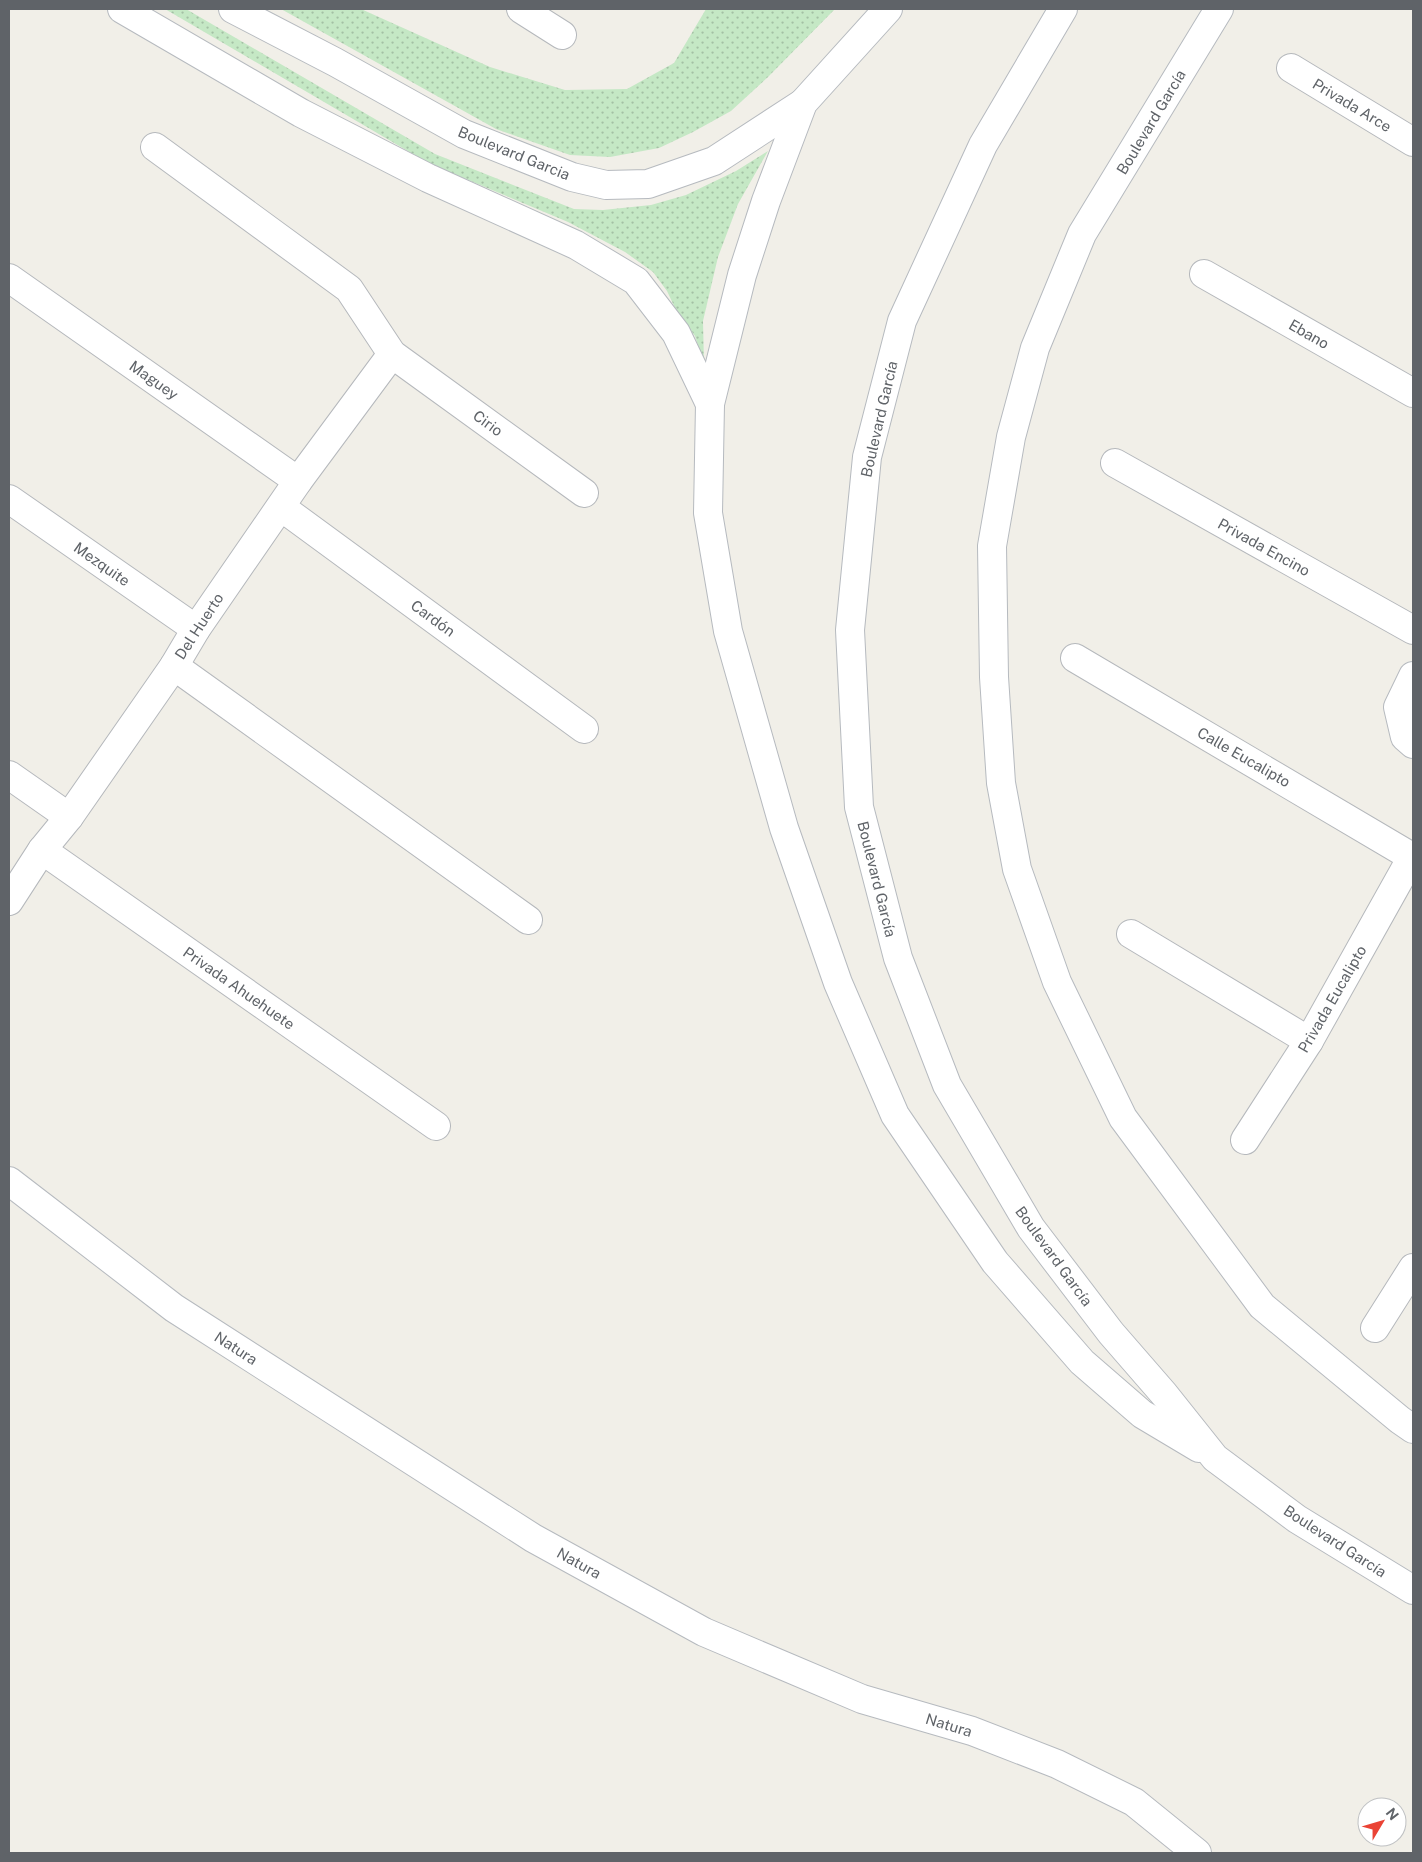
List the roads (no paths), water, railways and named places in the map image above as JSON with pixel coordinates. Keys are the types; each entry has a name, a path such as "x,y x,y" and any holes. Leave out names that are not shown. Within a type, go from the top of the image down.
{"street":[{"path":"122,9 301,113 428,178 516,216 576,245 636,281 676,333 710,404"},
{"name":"Boulevard Garcia","path":"232,9 335,62 464,134 572,178 606,184 648,184 714,161 803,103"},
{"path":"521,9 562,35"},
{"path":"888,9 803,103 766,200 742,275 710,404 708,513 728,631 784,828 838,983 895,1115 995,1262 1082,1362 1142,1414 1215,1458"},
{"name":"Boulevard García","path":"1063,9 983,145 902,321 867,457 850,630 859,807 898,958 947,1085 1031,1228 1111,1333 1164,1394 1215,1458 1297,1518 1413,1590"},
{"name":"Boulevard García","path":"1220,9 1082,234 1033,357 1011,437 992,546 994,677 1001,782 1017,869 1056,982 1123,1118 1262,1306 1400,1420 1413,1428"},
{"name":"Privada Arce","path":"1291,68 1413,142"},
{"path":"154,147 349,289 392,354"},
{"name":"Ebano","path":"1204,274 1413,393"},
{"name":"Maguey","path":"9,278 298,482"},
{"name":"Del Huerto","path":"9,901 42,850 69,817 174,666 196,628 298,482 392,354"},
{"name":"Cirio","path":"392,354 584,493"},
{"name":"Privada Encino","path":"1115,463 1413,630"},
{"name":"Mezquite","path":"9,498 196,628"},
{"name":"Cardón","path":"281,507 584,729"},
{"name":"Calle Eucalipto","path":"1075,658 1413,856"},
{"path":"174,666 528,920"},
{"path":"1413,676 1398,706 1404,737 1413,744"},
{"path":"9,775 69,817"},
{"name":"Privada Ahuehuete","path":"42,850 436,1126"},
{"name":"Privada Eucalipto","path":"1244,1140 1309,1041 1413,856"},
{"path":"1131,934 1309,1041"},
{"name":"Natura","path":"9,1181 174,1308 533,1538 704,1632 862,1700 972,1731 1057,1764 1134,1802 1197,1853"},
{"path":"1375,1328 1413,1268"}]}
